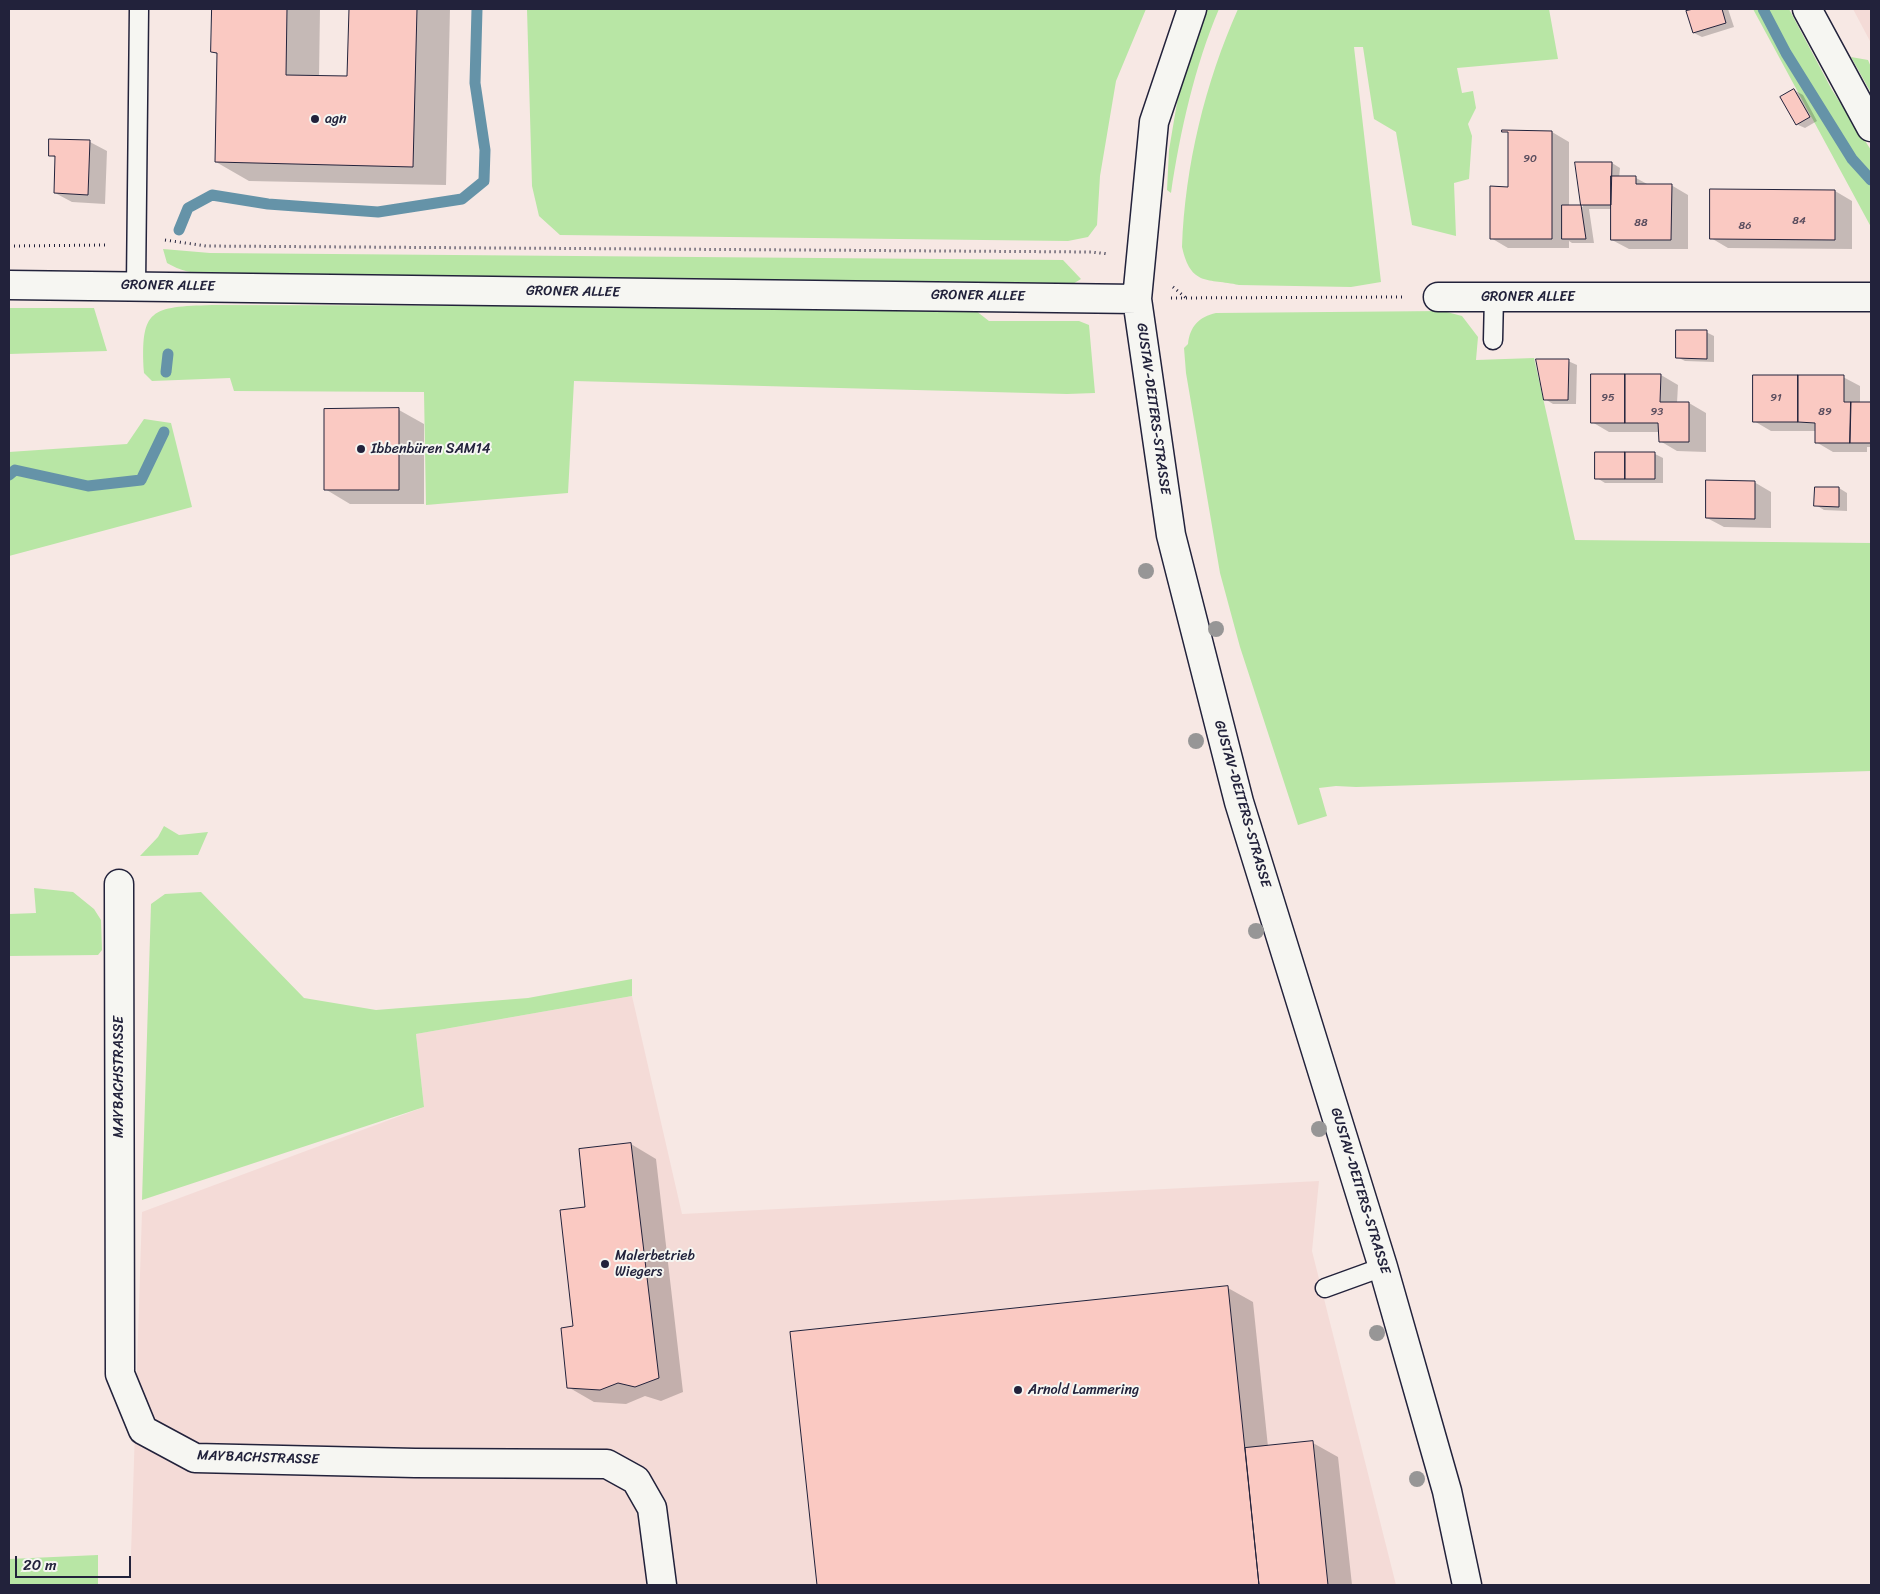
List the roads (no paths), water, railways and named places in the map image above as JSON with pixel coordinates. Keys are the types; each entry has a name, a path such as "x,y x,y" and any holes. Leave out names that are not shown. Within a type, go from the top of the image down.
{"street":[{"name":"GUSTAV-DEITERS-STRASSE","path":"1192,9 1154,122 1137,299 1170,535 1239,802 1383,1268 1447,1491 1468,1585"},
{"path":"1807,9 1871,127"},
{"name":"GRONER ALLEE","path":"9,284 1137,299"},
{"name":"GRONER ALLEE","path":"1438,296 1871,297"},
{"name":"MAYBACHSTRASSE","path":"119,884 120,1374 143,1430 195,1458 405,1463 608,1464 636,1480 652,1508 662,1585"}],"lane":[{"path":"136,285 139,9"},
{"path":"1493,340 1494,296"},
{"path":"1324,1288 1383,1268"}],"waterway":[{"path":"179,230 188,208 212,195 268,204 378,212 462,199 484,181 485,150 475,83 477,9"},
{"path":"1763,9 1786,53 1852,159 1871,180"},
{"path":"166,372 168,354"},
{"path":"9,475 15,470 88,486 141,480 164,432"}],"place":[{"name":"agn","path":"315,119"},
{"name":"Ibbenbüren SAM14","path":"361,449"},
{"name":"Malerbetrieb Wiegers","path":"605,1264"},
{"name":"Arnold Lammering","path":"1018,1390"}]}
